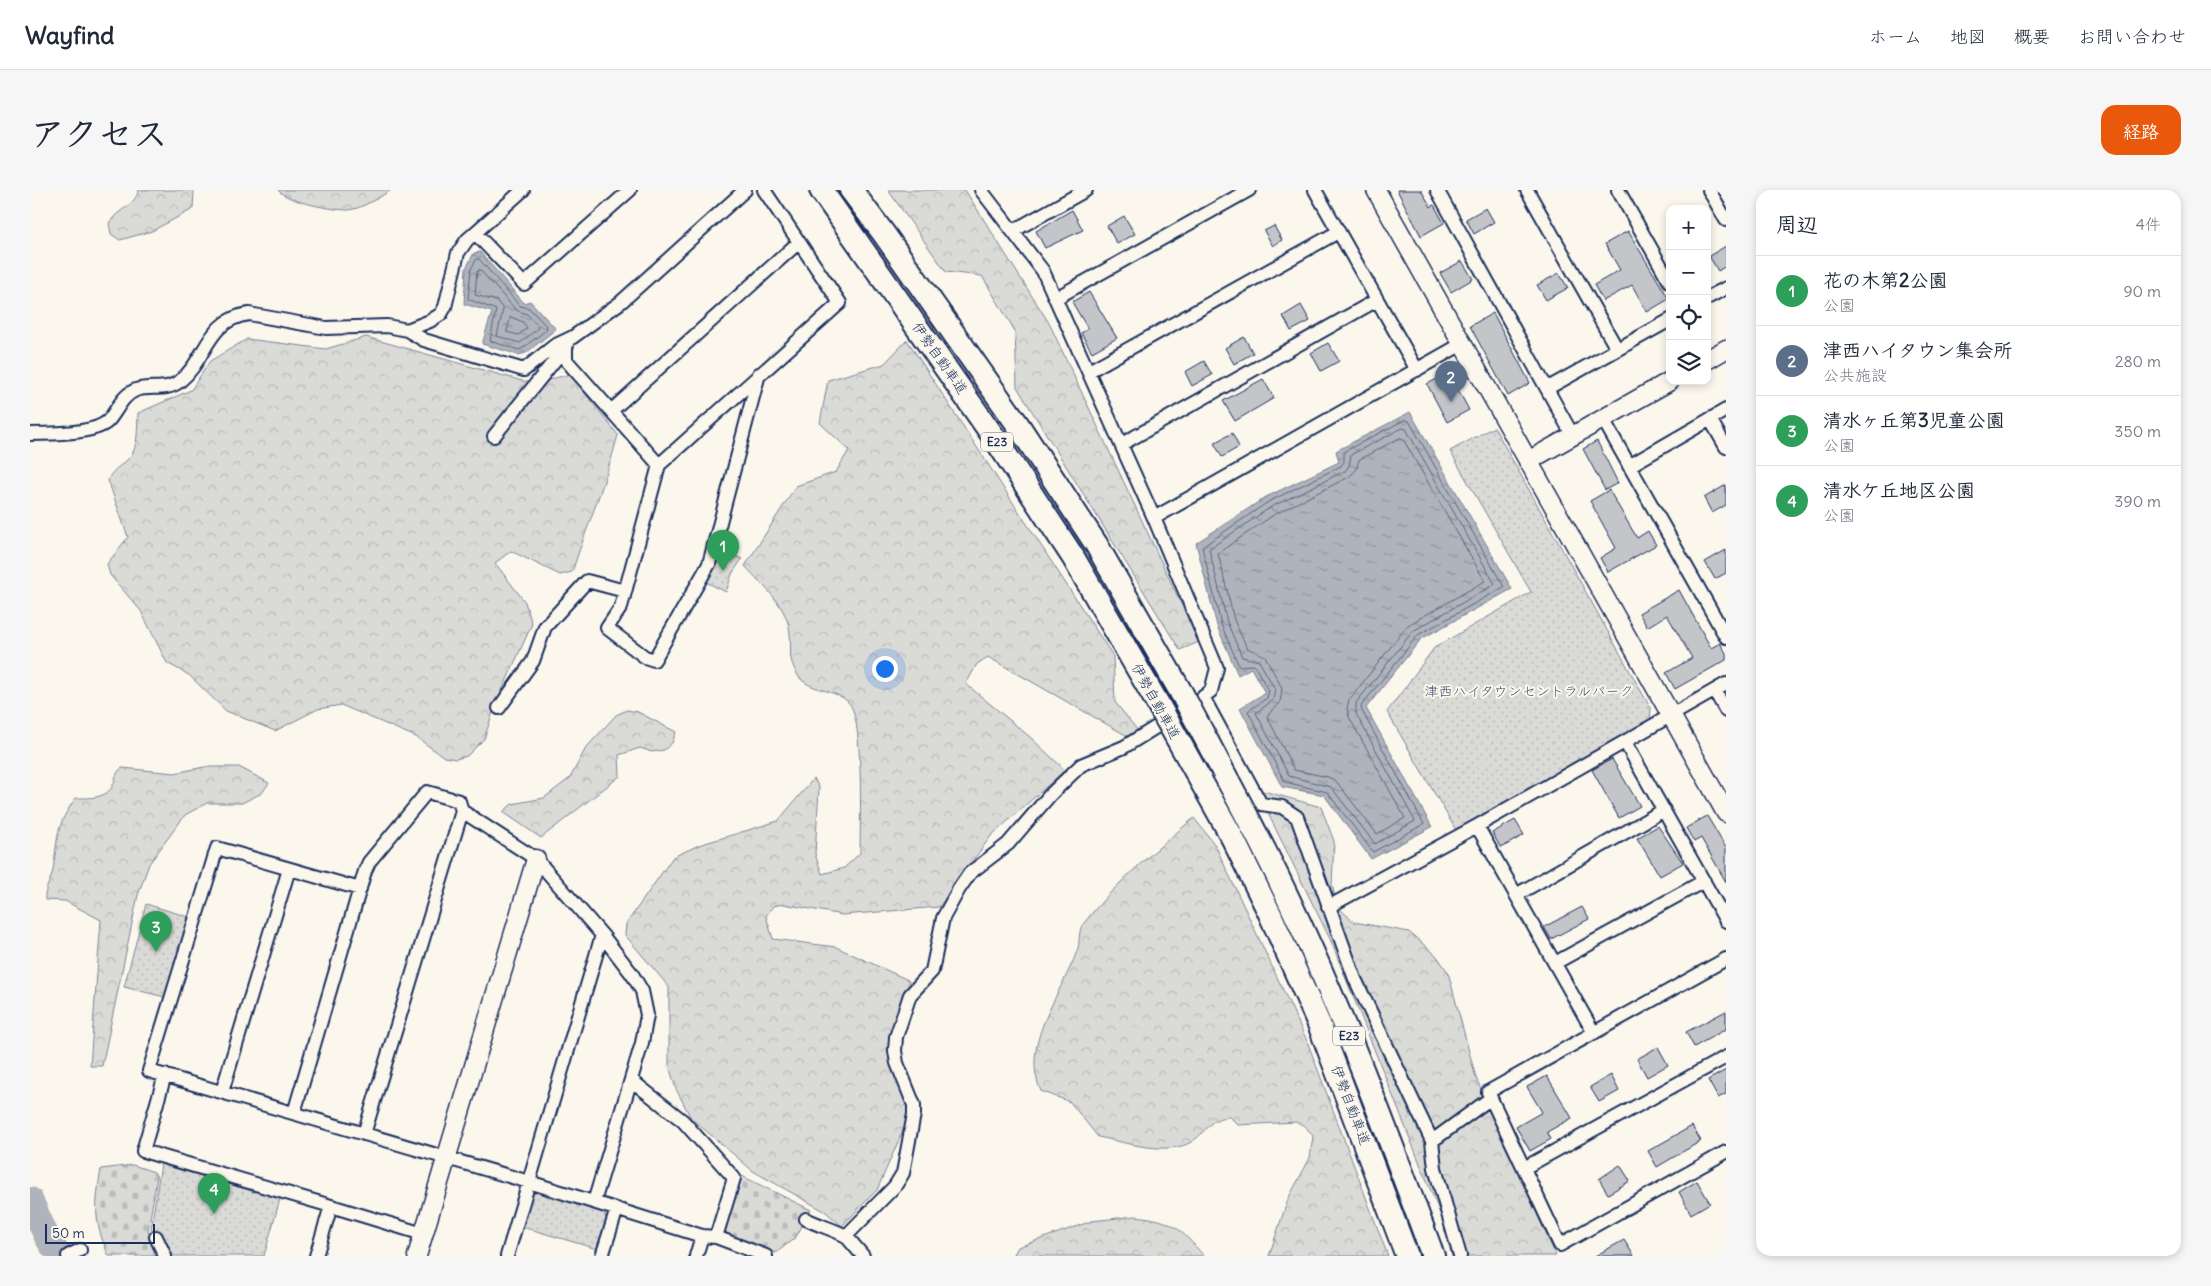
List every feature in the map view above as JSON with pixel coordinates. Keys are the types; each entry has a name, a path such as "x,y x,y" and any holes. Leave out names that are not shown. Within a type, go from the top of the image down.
{"highway":[{"name":"伊勢自動車道","path":"821,190 998,443 1073,557 1231,835 1270,914 1319,1024 1407,1256"},
{"name":"伊勢自動車道","path":"851,190 1018,425 1193,695 1250,822 1273,865 1335,1000 1390,1137 1433,1256"}],"street":[{"path":"408,330 441,314 458,254 475,233 523,190"},
{"path":"475,233 524,284 630,190"},
{"path":"494,436 570,342 621,302 745,190"},
{"path":"759,374 708,564 654,660 644,657 607,628 621,607 659,465 759,374 840,303 764,190"},
{"path":"846,1236 895,1186 903,1173 914,1114 912,1102 897,1063 895,1051 896,1037 910,995 932,971 943,918 959,889 970,873 1008,844 1050,795 1081,765 1124,747 1193,695 1211,691 1217,668 1122,444 1043,271 981,190"},
{"path":"1013,231 1086,190"},
{"path":"1056,298 1249,190"},
{"path":"1314,190 1417,370"},
{"path":"1376,190 1726,813"},
{"path":"1437,190 1573,436"},
{"path":"1527,190 1617,349"},
{"path":"1618,190 1666,275"},
{"path":"1709,190 1726,220"},
{"path":"1089,371 1338,232"},
{"path":"611,411 799,242"},
{"path":"1711,296 1726,288"},
{"path":"1122,444 1377,300"},
{"path":"30,434 98,428 107,422 130,393 137,389 166,388 180,381 216,329 242,315 249,314 294,324 326,328 387,326 408,330 424,340 524,370 554,346 570,342"},
{"path":"1548,388 1666,322"},
{"path":"570,342 566,360 659,465"},
{"path":"1154,518 1462,344"},
{"path":"1711,358 1726,349"},
{"path":"1528,461 1666,383"},
{"path":"1629,466 1726,410"},
{"path":"1604,419 1726,637"},
{"path":"1710,419 1726,447"},
{"path":"499,708 534,661 545,627 587,581 625,591"},
{"path":"1328,907 1477,826 1726,684"},
{"path":"1714,691 1726,711"},
{"path":"1193,695 1261,804 1282,807 1297,817 1355,979 1432,1142 1435,1168 1460,1256"},
{"path":"1625,742 1726,921"},
{"path":"294,1113 369,862 427,792 459,800 462,811 364,1134"},
{"path":"1516,895 1664,810"},
{"path":"462,811 536,859 602,935 632,974 646,1004 648,1016 631,1080 594,1202"},
{"path":"1477,826 1594,1033"},
{"path":"360,889 217,848 149,1071 529,1182 702,1236 716,1237 766,1256"},
{"path":"417,1256 536,859"},
{"path":"222,1092 288,869"},
{"path":"1555,963 1704,881"},
{"path":"507,1256 602,935"},
{"path":"1726,959 1488,1092 1560,1245 1726,1152"},
{"path":"1524,1168 1726,1057"},
{"path":"165,1075 143,1150 423,1234"},
{"path":"631,1080 683,1121 734,1178 716,1237"},
{"path":"1432,1142 1491,1098"},
{"path":"316,1256 331,1206"},
{"path":"602,1256 617,1209"},
{"path":"806,1219 825,1229 834,1230 846,1236 863,1256"},
{"path":"696,1256 702,1236"},
{"path":"156,1237 165,1256"}],"green space":[{"path":"139,190 194,190 193,209 152,231 120,240 111,234 109,223 134,200"},
{"path":"278,190 391,190 364,205 348,210 332,209 300,202"},
{"path":"888,190 965,190 1049,323 1199,642 1180,650 1017,387 1015,331 982,276 946,272"},
{"path":"366,337 533,384 570,374 618,435 572,572 560,575 511,551 495,563 525,602 532,624 495,706 484,739 467,756 456,759 444,757 416,737 341,705 318,709 275,731 226,711 189,675 167,663 141,611 110,575 107,564 128,537 108,480 112,473 133,452 137,436 138,413 191,390 210,361 247,339 326,349"},
{"path":"907,340 1113,656 1115,702 1138,731 1131,738 988,657 977,664 966,684 1030,737 1065,770 991,836 939,907 842,915 784,904 773,906 766,916 773,939 836,947 908,980 911,985 891,1051 898,1084 908,1104 905,1126 877,1190 842,1226 826,1212 753,1171 691,1118 676,1089 669,1066 669,987 625,935 626,924 673,857 699,845 778,821 814,778 819,788 815,854 822,874 844,868 860,853 860,774 854,713 849,703 843,698 808,684 797,674 791,658 790,634 785,614 774,597 745,566 796,486 836,472 849,450 820,423 828,380 884,364"},
{"name":"津西ハイタウンセントラルパーク","path":"1494,427 1651,709 1650,720 1456,830 1387,712 1434,648 1531,592 1450,451"},
{"path":"719,548 742,559 732,574 726,592 706,582"},
{"path":"627,710 638,712 676,732 672,743 664,750 652,752 640,748 619,755 620,776 541,838 503,812 512,804 544,798 570,778 586,748 616,715"},
{"path":"204,767 239,767 269,783 262,793 242,803 207,803 185,815 149,864 138,895 102,1066 90,1066 101,920 65,901 45,900 53,870 58,832 64,817 76,798 97,797 106,793 110,790 117,774 122,768 175,773"},
{"path":"1256,789 1321,807 1334,841 1332,885 1338,907 1354,922 1409,932 1436,955 1448,972 1476,1078 1556,1256 1457,1256 1330,939"},
{"path":"1194,818 1215,845 1307,1041 1388,1256 1269,1256 1288,1199 1310,1158 1313,1136 1305,1126 1296,1122 1238,1125 1230,1117 1213,1122 1193,1141 1183,1146 1171,1148 1146,1147 1098,1137 1070,1102 1041,1091 1036,1073 1035,1055 1039,1037 1078,948 1082,926 1122,881"},
{"path":"146,904 189,917 165,997 124,987"},
{"path":"161,1164 280,1199 264,1256 169,1256 160,1233 151,1229"},
{"path":"133,1165 154,1172 157,1177 148,1231 162,1256 109,1256 100,1233 97,1193 101,1169"},
{"path":"742,1176 811,1210 796,1237 776,1253 728,1235 725,1230"},
{"path":"538,1192 604,1212 606,1220 597,1249 523,1227 532,1195"},
{"path":"1135,1216 1159,1220 1175,1227 1204,1256 1013,1256 1018,1247 1092,1221"}],"water":[{"path":"480,252 524,303 530,301 556,329 526,353 519,355 482,344 492,312 464,304 466,268 474,253"},
{"path":"1410,412 1512,589 1421,639 1366,708 1432,827 1371,859 1324,795 1282,787 1240,708 1265,693 1251,668 1238,675 1217,626 1196,543 1266,497 1339,462 1336,451"}],"building":[{"path":"1397,190 1421,190 1431,207 1434,205 1444,223 1421,236"},
{"path":"1486,208 1494,222 1474,234 1466,219"},
{"path":"1072,210 1083,230 1045,248 1036,231"},
{"path":"1124,216 1135,234 1117,244 1107,226"},
{"path":"1274,226 1282,240 1273,246 1264,231"},
{"path":"1628,231 1666,294 1666,301 1647,312 1632,285 1603,301 1594,285 1620,270 1605,244"},
{"path":"1726,246 1726,266 1718,271 1711,259 1711,255"},
{"path":"1462,261 1473,279 1451,292 1440,273"},
{"path":"1559,273 1568,288 1546,300 1537,285"},
{"path":"1089,292 1117,338 1092,352 1081,333 1088,329 1072,302"},
{"path":"1301,305 1310,321 1291,331 1283,316"},
{"path":"1493,313 1530,383 1508,396 1470,326"},
{"path":"1244,337 1253,353 1234,364 1225,348"},
{"path":"1328,343 1339,361 1321,371 1311,353"},
{"path":"1204,361 1212,375 1192,386 1185,372"},
{"path":"1449,373 1469,410 1447,422 1427,384"},
{"path":"1263,379 1274,398 1235,421 1223,401"},
{"path":"1232,433 1239,447 1222,457 1214,443"},
{"path":"1597,441 1618,483 1605,490 1583,449"},
{"path":"1726,485 1726,505 1712,513 1704,498"},
{"path":"1609,490 1637,538 1648,531 1656,545 1608,572 1600,558 1616,548 1590,501"},
{"path":"1726,550 1726,573 1715,579 1705,562"},
{"path":"1679,590 1711,648 1720,643 1726,653 1726,660 1675,689 1666,673 1692,658 1667,615 1647,627 1639,613"},
{"path":"1612,759 1640,806 1619,818 1592,770"},
{"path":"1707,816 1726,848 1726,882 1701,838 1694,842 1686,828"},
{"path":"1515,820 1524,835 1501,848 1492,833"},
{"path":"1658,826 1683,863 1660,876 1637,838"},
{"path":"1582,907 1589,919 1551,939 1544,927"},
{"path":"1726,1011 1726,1029 1694,1047 1686,1032"},
{"path":"1658,1047 1668,1065 1647,1077 1637,1059"},
{"path":"1726,1070 1726,1094 1718,1098 1708,1080"},
{"path":"1611,1075 1619,1091 1599,1102 1590,1087"},
{"path":"1547,1076 1572,1118 1547,1132 1551,1139 1530,1151 1516,1127 1542,1112 1527,1087"},
{"path":"1692,1126 1701,1141 1657,1167 1648,1151"},
{"path":"1620,1165 1630,1181 1608,1194 1599,1179"},
{"path":"1697,1181 1710,1203 1691,1214 1679,1192"},
{"path":"1624,1240 1634,1256 1595,1256"}],"waterway":[{"path":"30,1200 47,1237 59,1256"}],"place":[{"name":"津西ハイタウン集会所","path":"1451,402"},
{"name":"花の木第2公園","path":"723,571"},
{"name":"清水ヶ丘第3児童公園","path":"156,952"},
{"name":"清水ケ丘地区公園","path":"214,1214"}]}
